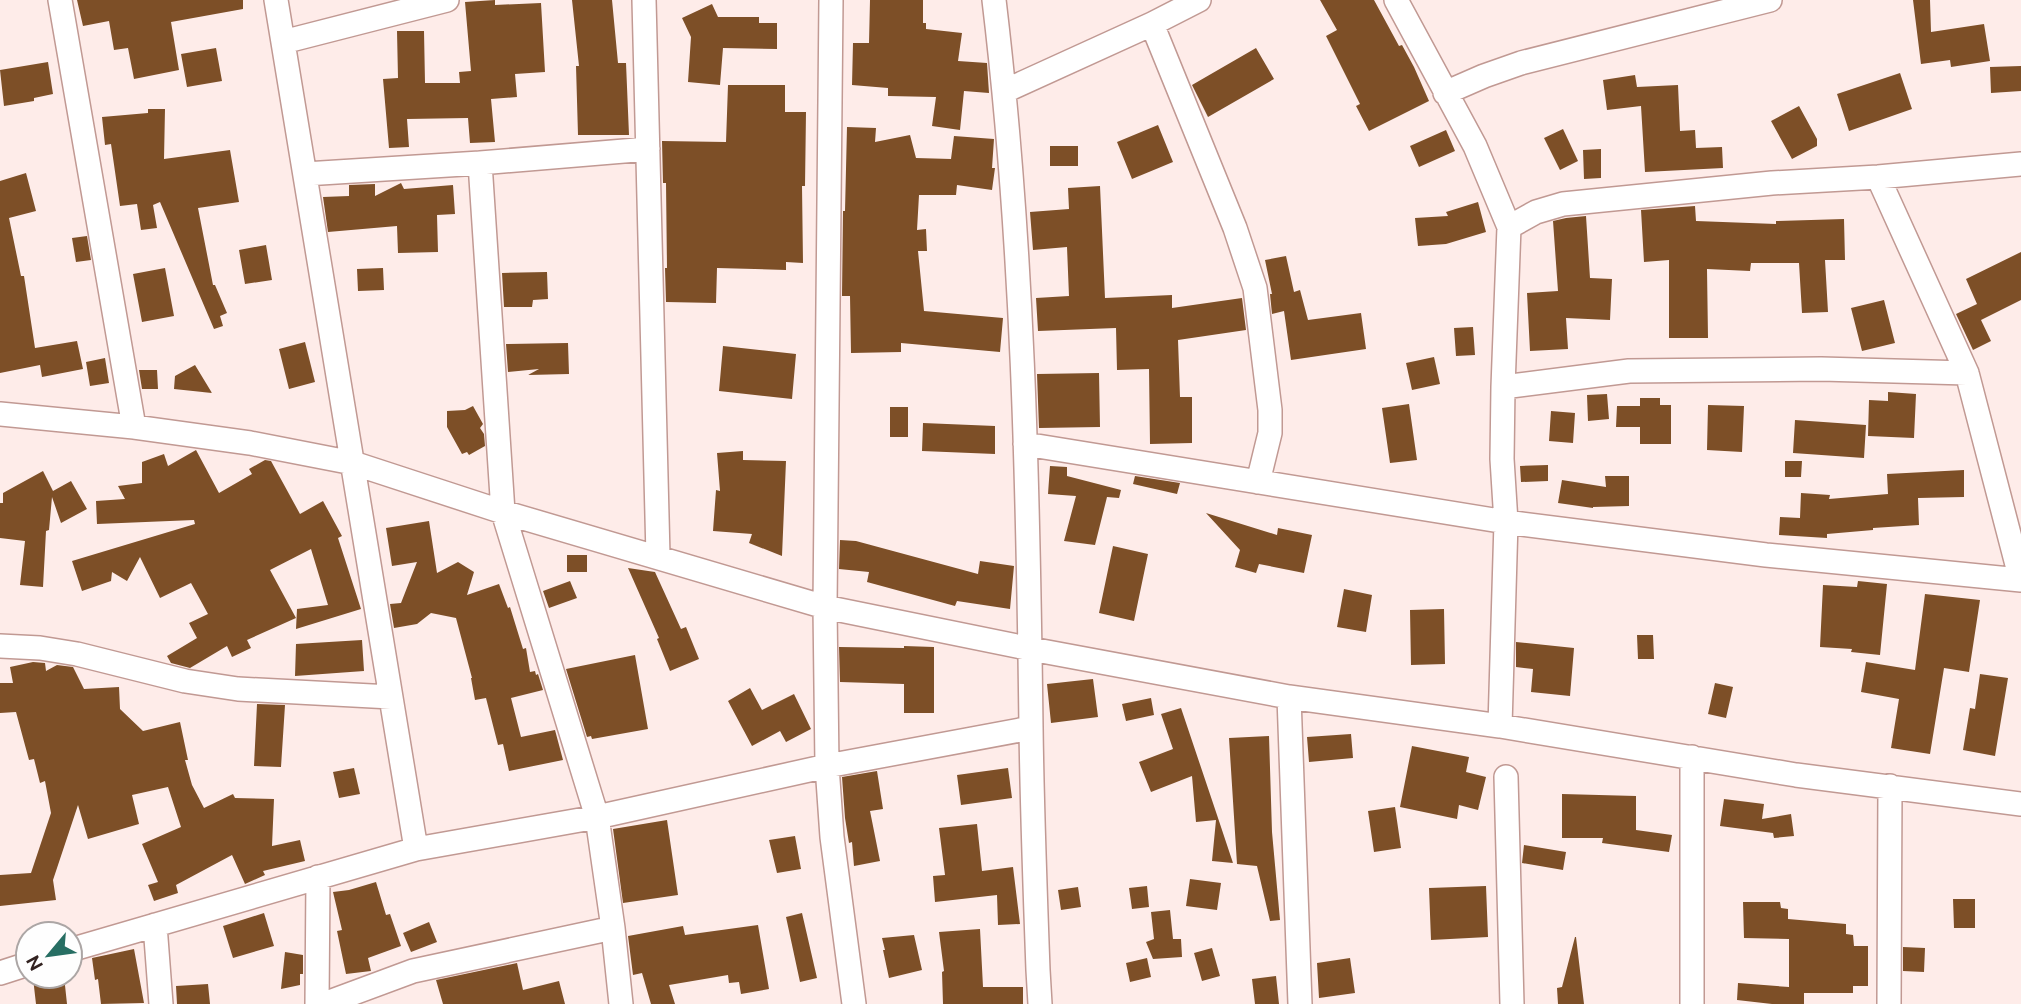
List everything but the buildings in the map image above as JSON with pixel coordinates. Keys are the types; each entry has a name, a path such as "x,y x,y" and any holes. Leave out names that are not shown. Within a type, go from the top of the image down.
{"street":[{"path":"60,0 134,427"},
{"path":"276,0 416,849"},
{"path":"283,42 447,0"},
{"path":"644,0 658,556"},
{"path":"831,0 825,607 827,766 832,837 854,1004"},
{"path":"994,0 1005,91 1018,275 1040,1004"},
{"path":"1005,91 1199,0"},
{"path":"1396,0 1475,146 1509,227 1503,387 1502,458 1506,522 1500,726"},
{"path":"1445,93 1521,63 1770,0"},
{"path":"1152,24 1235,228 1255,288 1270,410 1270,433 1258,482"},
{"path":"305,174 648,149"},
{"path":"480,163 503,512 597,817 621,1004"},
{"path":"1509,227 1536,212 1563,204 1772,183 2021,164"},
{"path":"1025,444 1506,522 1766,555 2021,580 1967,373 1878,177"},
{"path":"1503,387 1629,372 1821,369 1967,373"},
{"path":"0,414 134,427 250,443 353,463 503,512 825,607 1031,649 1289,697 1500,726 1796,775 2021,804"},
{"path":"0,646 40,648 77,654 185,681 238,689 391,697"},
{"path":"1289,697 1300,1004"},
{"path":"84,946 416,849 597,817 827,766 1031,728"},
{"path":"1692,757 1692,1004"},
{"path":"1506,778 1512,1004"},
{"path":"1889,1004 1890,786"},
{"path":"317,1004 318,877"},
{"path":"155,925 161,1004"},
{"path":"324,1004 413,971 613,928"}]}
